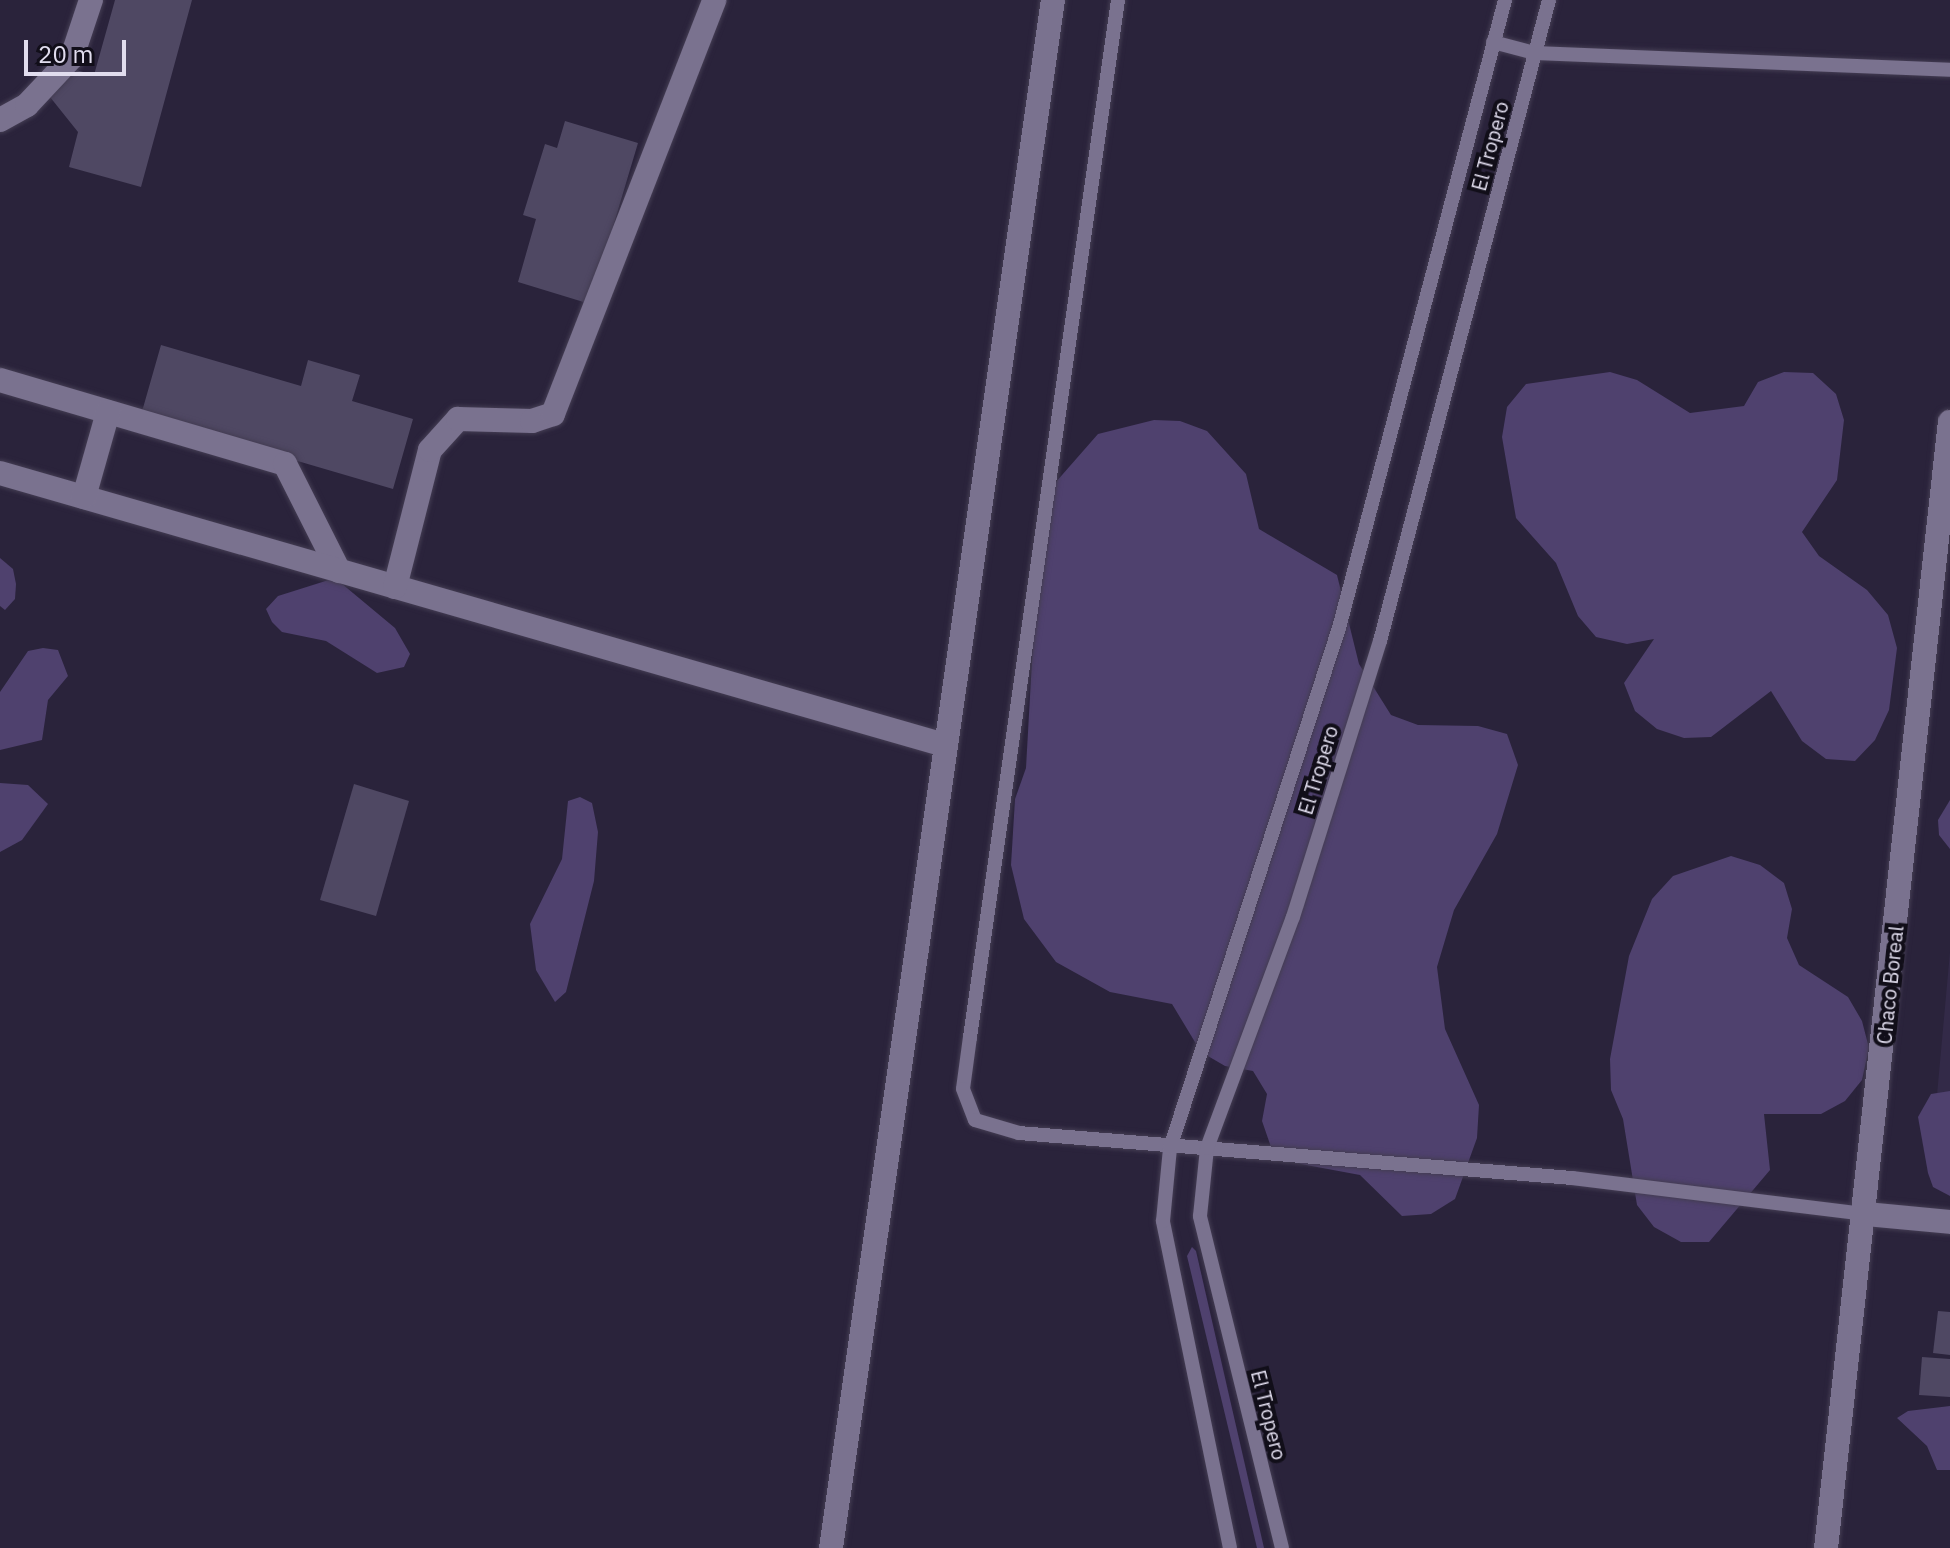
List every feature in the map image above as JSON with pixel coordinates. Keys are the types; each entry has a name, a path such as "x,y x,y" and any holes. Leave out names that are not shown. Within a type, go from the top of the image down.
{"street":[{"path":"0,120 27,105 72,57 91,0"},
{"path":"395,587 430,450 458,419 532,421 553,414 714,0"},
{"path":"831,1548 1053,0"},
{"path":"0,380 285,464 339,571"},
{"path":"84,497 108,412"},
{"name":"Chaco Boreal","path":"1826,1548 1866,1214 1950,422"},
{"path":"0,473 944,745"},
{"path":"1866,1214 1950,1222"}],"lane":[{"path":"1118,0 963,1089 975,1120 1019,1133 1170,1148 1207,1148 1572,1178 1866,1214"},
{"name":"El Tropero","path":"1230,1548 1163,1221 1170,1148 1339,628 1505,0"},
{"name":"El Tropero","path":"1282,1548 1200,1216 1207,1148 1293,917 1380,641 1549,0"},
{"path":"1493,42 1535,53 1950,70"}],"shaded area":[{"path":"1610,372 1637,380 1690,413 1744,406 1758,382 1784,372 1813,373 1836,394 1844,420 1837,480 1802,532 1819,556 1867,590 1888,615 1897,648 1889,710 1875,740 1855,761 1826,759 1802,741 1771,691 1711,737 1684,738 1657,729 1635,711 1624,683 1654,639 1627,644 1596,637 1578,616 1556,563 1516,518 1502,437 1507,407 1526,384"},
{"path":"1154,420 1180,421 1207,431 1246,474 1259,529 1337,575 1359,664 1391,715 1418,725 1478,726 1507,734 1518,765 1497,834 1454,910 1437,967 1445,1029 1479,1105 1477,1138 1455,1199 1431,1214 1402,1216 1360,1175 1301,1164 1272,1150 1262,1121 1267,1094 1253,1071 1225,1066 1201,1052 1172,1004 1110,992 1056,962 1024,919 1011,865 1015,799 1026,768 1041,499 1098,434"},
{"path":"0,558 13,569 16,584 15,599 5,610 0,606"},
{"path":"335,578 395,628 410,654 404,667 377,673 326,641 282,632 272,622 266,609 278,596"},
{"path":"43,648 58,650 68,676 48,700 42,740 0,750 0,692 28,651"},
{"path":"0,783 28,785 48,804 22,840 0,852"},
{"path":"580,797 592,803 598,832 594,881 566,992 555,1002 536,970 530,924 562,859 568,801"},
{"path":"1950,800 1950,849 1939,835 1938,820"},
{"path":"1731,856 1760,865 1784,883 1792,909 1787,938 1799,965 1848,997 1862,1021 1869,1048 1862,1080 1845,1101 1821,1114 1764,1114 1770,1170 1709,1242 1681,1242 1654,1227 1637,1205 1623,1119 1611,1090 1610,1059 1629,956 1652,899 1673,876"},
{"path":"1950,952 1950,1163 1931,1161"},
{"path":"1950,1091 1950,1196 1933,1187 1918,1117 1931,1094"},
{"path":"1192,1247 1196,1251 1264,1548 1257,1548 1187,1256"},
{"path":"1950,1406 1950,1470 1937,1470 1927,1446 1897,1418 1908,1411"}],"building":[{"path":"115,0 192,0 141,187 69,167 78,132 46,92 69,68 94,75"},
{"path":"565,121 638,143 590,304 518,282 536,219 523,215 545,144 557,148"},
{"path":"161,345 301,386 308,360 360,375 352,401 413,419 393,489 141,415"},
{"path":"354,784 409,801 376,916 320,900"},
{"path":"1938,1311 1950,1312 1950,1355 1933,1353"},
{"path":"1922,1357 1950,1359 1950,1397 1919,1395"}]}
